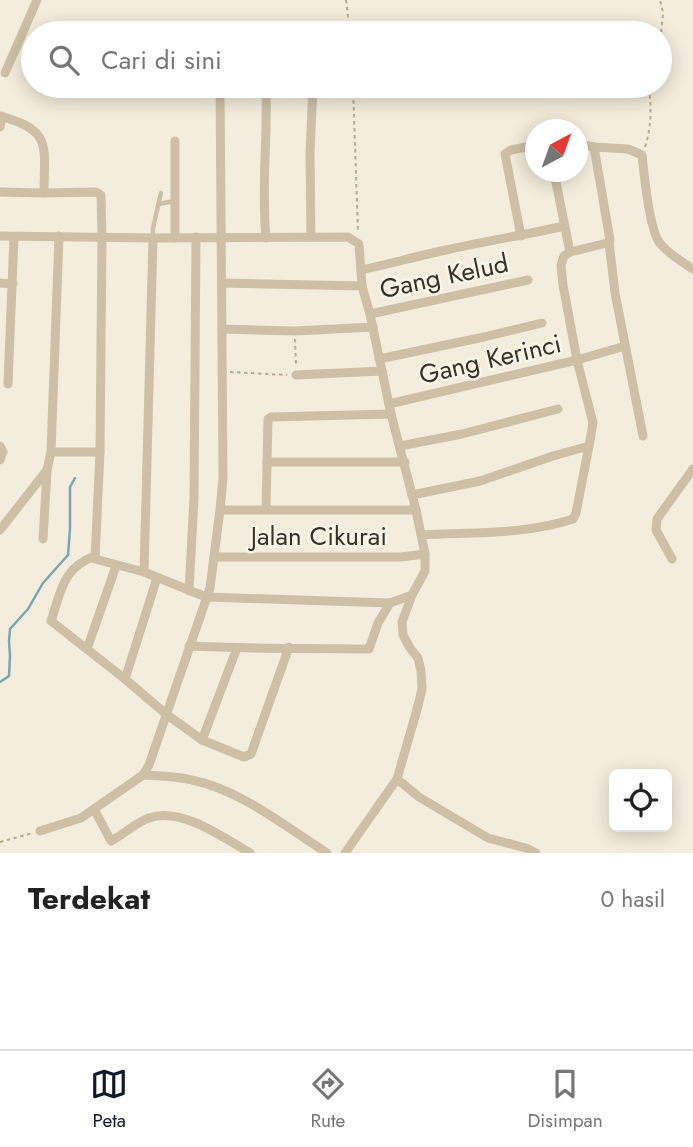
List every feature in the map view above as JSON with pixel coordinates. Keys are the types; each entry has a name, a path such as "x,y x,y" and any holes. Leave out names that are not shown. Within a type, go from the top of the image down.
{"street":[{"path":"28,21 37,0"},
{"path":"5,73 21,36"},
{"path":"40,831 81,818 143,775 149,765 209,588 223,478 220,98"},
{"path":"266,98 266,238"},
{"path":"311,237 312,98"},
{"path":"0,127 1,116 21,122 39,136 44,144 44,193"},
{"path":"175,141 175,238"},
{"path":"588,146 628,149 642,156 647,200 656,237 662,246 693,270"},
{"path":"521,236 505,154 525,147"},
{"path":"594,147 608,219 615,293 643,436"},
{"path":"556,182 570,252"},
{"path":"0,192 96,192 101,195 100,452 95,559 144,572 206,597 390,603 411,595"},
{"path":"361,270 564,226"},
{"path":"0,236 348,237 359,244 362,286 416,510 425,554 425,571 411,595 402,622 403,635 418,658 422,689 397,779 345,853"},
{"path":"43,538 47,470 51,452 59,236"},
{"path":"8,384 14,237"},
{"path":"189,591 194,498 196,237"},
{"path":"144,572 153,238"},
{"path":"610,242 564,256 561,265 563,285 577,360 625,346"},
{"name":"Gang Kelud","path":"370,314 528,280"},
{"path":"0,283 13,284"},
{"path":"223,283 362,286"},
{"path":"379,359 542,323"},
{"path":"222,329 295,331 373,327"},
{"name":"Gang Kerinci","path":"389,404 577,360 593,423 589,446"},
{"path":"296,375 382,371"},
{"path":"400,446 462,434 558,409"},
{"path":"266,509 268,419 391,414"},
{"path":"0,446 3,452 0,460"},
{"path":"412,495 480,481 589,446 573,519 526,530 421,535"},
{"path":"51,452 100,452"},
{"path":"267,462 405,463"},
{"path":"673,559 656,530 657,519 693,469"},
{"path":"0,530 47,470"},
{"path":"220,510 416,510"},
{"name":"Jalan Cikurai","path":"214,557 401,557 425,554"},
{"path":"95,556 80,563 67,575 51,621 202,740 244,757 251,754 289,647"},
{"path":"88,649 116,566"},
{"path":"125,679 157,578"},
{"path":"190,646 369,649 378,623 390,603"},
{"path":"202,740 237,648"},
{"path":"143,775 191,779 216,787 243,800 327,853"},
{"path":"397,779 427,802 488,838 536,853"},
{"path":"94,809 111,841 152,816 164,815 181,817 200,825 250,853"}],"lane":[{"path":"153,238 161,193"},
{"path":"159,204 174,201"}],"path":[{"path":"346,0 349,21"},
{"path":"660,0 662,21"},
{"path":"353,98 359,244"},
{"path":"642,156 650,133 650,98"},
{"path":"222,372 296,375 295,331"},
{"path":"0,842 40,831"}],"waterway":[{"path":"0,682 9,676 10,629 28,609 43,583 68,555 70,487 75,478"}]}
